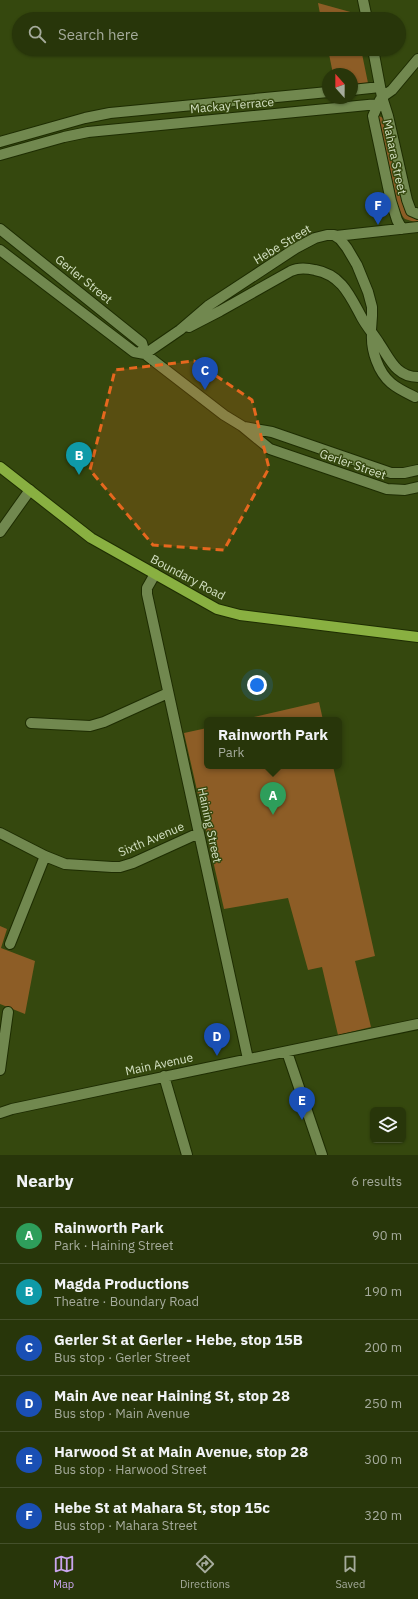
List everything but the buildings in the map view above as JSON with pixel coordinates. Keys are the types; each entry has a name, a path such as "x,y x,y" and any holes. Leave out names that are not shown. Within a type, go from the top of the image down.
{"main road":[{"name":"Boundary Road","path":"0,467 91,538 217,609 228,613 418,636"}],"street":[{"path":"363,0 366,12"},
{"path":"374,56 380,96"},
{"path":"358,91 380,96 391,92 418,58"},
{"name":"Mackay Terrace","path":"0,142 85,118 132,111 322,93"},
{"name":"Mackay Terrace","path":"0,155 64,137 88,132 380,96"},
{"name":"Mahara Street","path":"380,96 388,116 409,208 418,214"},
{"name":"Mahara Street","path":"380,96 373,116 391,201 397,220 402,229"},
{"path":"85,118 88,132"},
{"path":"336,236 418,227"},
{"name":"Gerler Street","path":"0,229 142,343 145,354"},
{"name":"Hebe Street","path":"145,354 180,330 208,306 302,245 324,235 336,236 347,248 364,280 372,307 372,347 384,375 394,385 415,397"},
{"name":"Gerler Street","path":"0,250 134,352 145,354 224,415 242,426 270,449 387,489 404,490 418,487"},
{"name":"Hebe Street","path":"180,330 214,314 288,272 301,268 324,272 340,281 350,294 363,320 396,369 404,375 418,377"},
{"name":"Gerler Street","path":"242,426 272,432 391,473 404,473 418,470"},
{"path":"0,532 30,490"},
{"name":"Haining Street","path":"155,574 147,588 147,594 248,1059"},
{"path":"32,723 90,726 104,722 168,694"},
{"name":"Sixth Avenue","path":"0,833 45,856 65,864 75,866 120,867 133,863 199,833"},
{"path":"10,944 45,856"},
{"path":"0,1070 8,1012"},
{"name":"Main Avenue","path":"0,1113 12,1109 164,1076 418,1024"},
{"path":"287,1052 322,1155"},
{"path":"164,1076 187,1155"}],"highlighted area":[{"path":"194,361 252,400 269,468 224,550 153,545 90,470 115,370"}],"shaded area":[{"path":"318,3 350,12 320,12"},
{"path":"329,56 362,56 368,83 358,85 358,68 332,68"},
{"path":"379,116 383,118 400,190 418,217 418,223 405,219 401,212 385,155 378,118"},
{"path":"319,702 322,717 254,717"},
{"path":"204,729 204,769 334,769 375,956 355,961 371,1027 338,1035 322,967 308,970 288,898 224,909 184,733"},
{"path":"0,926 7,929 1,948 35,961 25,1014 0,1004"}],"place":[{"name":"Hebe St at Mahara St, stop 15c","path":"378,225"},
{"name":"Gerler St at Gerler - Hebe, stop 15B","path":"205,390"},
{"name":"Magda Productions","path":"79,475"},
{"name":"Rainworth Park","path":"273,815"},
{"name":"Main Ave near Haining St, stop 28","path":"217,1056"},
{"name":"Harwood St at Main Avenue, stop 28","path":"302,1120"}]}
